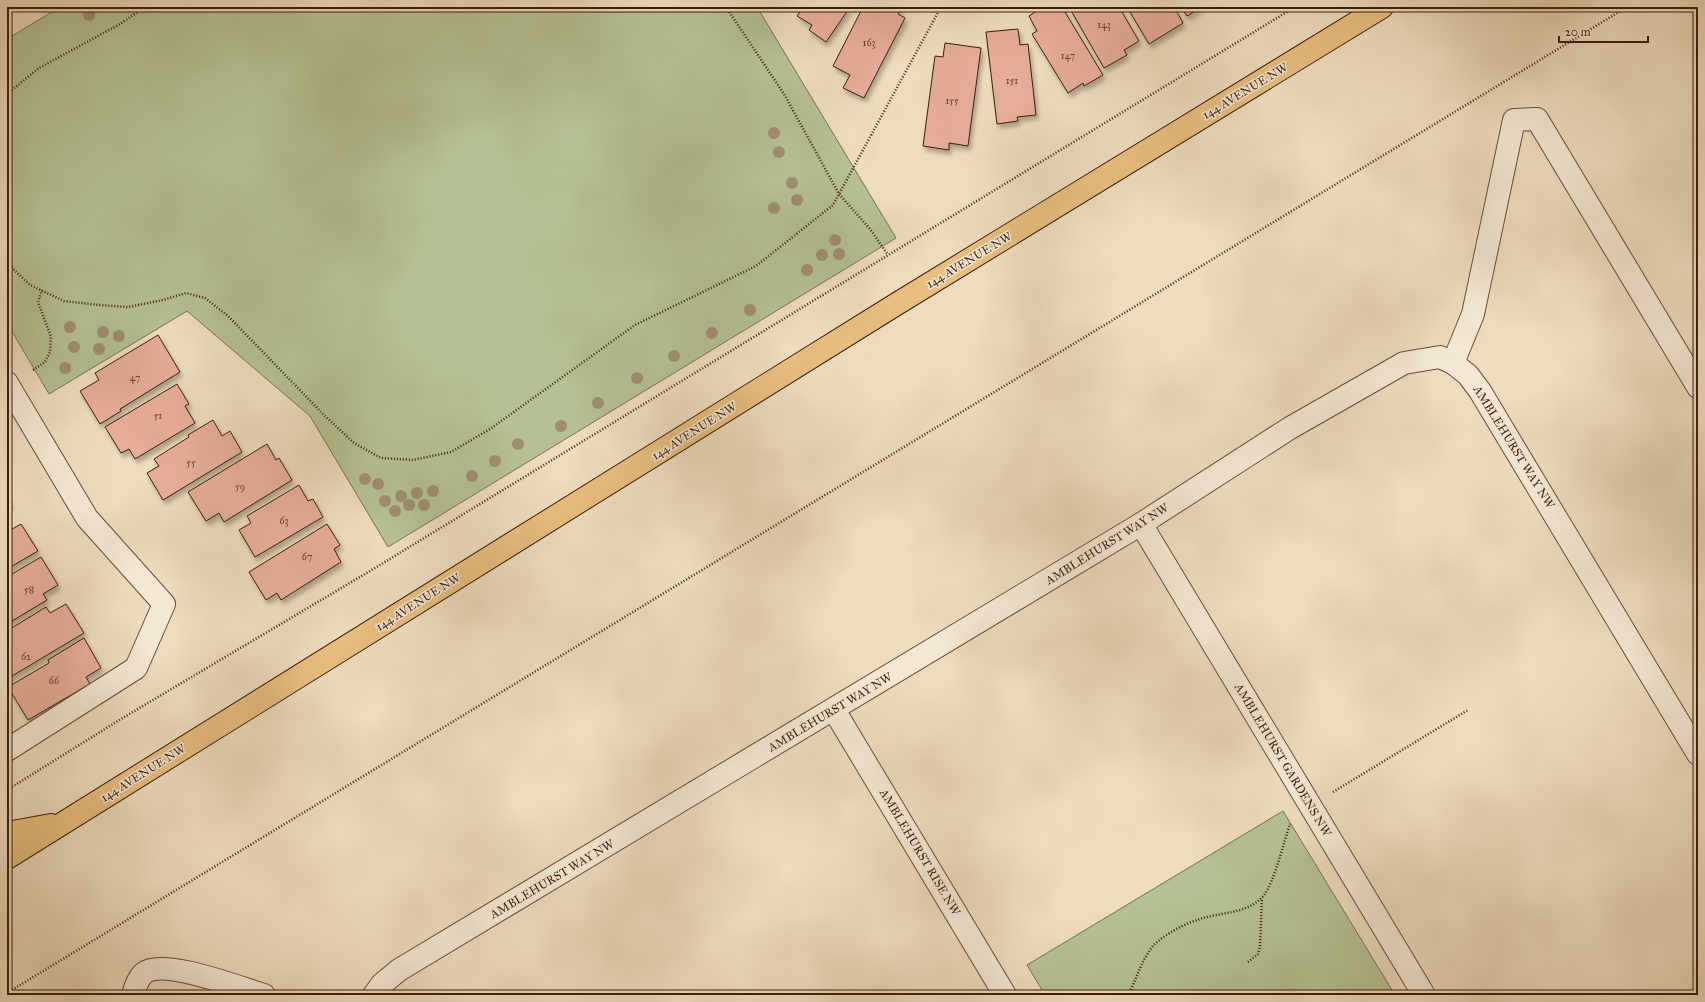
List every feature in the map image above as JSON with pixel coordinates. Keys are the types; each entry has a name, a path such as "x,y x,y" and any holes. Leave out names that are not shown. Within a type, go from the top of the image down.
{"main road":[{"name":"144 AVENUE NW","path":"7,858 889,309 1382,7"},
{"path":"7,833 64,822"}],"street":[{"path":"1453,363 1473,314 1514,120 1537,119 1698,387"},
{"name":"AMBLEHURST WAY NW","path":"374,995 382,984 399,970 834,710 1141,524 1290,428 1404,363 1440,357 1453,363 1468,375 1484,396 1698,754"},
{"path":"7,383 87,518 164,604 136,668 7,750"},
{"name":"AMBLEHURST GARDENS NW","path":"1141,524 1424,995"},
{"name":"AMBLEHURST RISE NW","path":"834,710 1005,995"},
{"path":"133,995 135,985 145,973 162,968 182,971 264,995"}],"path":[{"path":"7,94 39,68 120,24 145,7"},
{"path":"726,7 784,94 839,194 870,229 888,255"},
{"path":"7,263 30,284 64,301 128,307 163,300 186,293 205,298 228,316 325,416 354,443 381,458 413,460 451,452 490,430 634,326 756,266 833,205 941,7"},
{"path":"7,790 127,716 375,568 1295,7"},
{"path":"7,993 1627,7"},
{"path":"33,370 44,362 50,352 51,337 38,302 42,290"},
{"path":"1335,790 1468,710"},
{"path":"1128,995 1149,952 1155,944 1185,924 1248,908 1262,897 1270,883 1290,824"},
{"path":"1248,962 1258,954 1260,947 1262,897"}],"green space":[{"path":"60,7 757,7 896,238 388,547 310,416 187,311 49,394 7,323 7,39"},
{"path":"1283,811 1395,995 1045,995 1027,965"}],"building":[{"path":"803,7 850,7 826,42 809,30 812,25 797,16"},
{"path":"863,7 901,7 898,14 905,18 864,98 843,88 850,75 833,66"},
{"path":"1043,7 1062,7 1103,75 1084,86 1083,83 1068,93 1032,34 1037,31 1029,16"},
{"path":"1069,7 1119,7 1139,41 1124,50 1127,55 1104,68"},
{"path":"1127,7 1174,7 1183,23 1149,44"},
{"path":"1181,7 1202,7 1187,16"},
{"path":"1018,29 1020,45 1028,44 1036,115 1017,117 1018,121 997,124 986,32"},
{"path":"945,43 981,48 968,146 949,143 949,150 923,146 935,56 943,57"},
{"path":"158,335 180,372 120,409 121,411 100,424 80,391 99,380 95,373"},
{"path":"177,384 189,404 185,406 195,423 135,459 129,449 121,453 105,427"},
{"path":"213,420 222,436 230,431 242,452 163,500 147,473 159,466 154,459 189,437 188,435"},
{"path":"267,444 276,460 279,458 292,480 224,522 219,513 206,521 188,492"},
{"path":"299,485 308,501 313,499 323,517 255,557 239,530 251,523 247,516"},
{"path":"7,497 11,504 7,506"},
{"path":"21,524 38,551 7,569 7,532"},
{"path":"327,524 340,545 334,549 341,562 281,600 277,593 266,600 249,572"},
{"path":"41,557 58,585 43,594 47,600 7,624 7,577"},
{"path":"66,604 84,633 7,679 7,631 46,607 50,613"},
{"path":"84,638 101,668 86,677 90,684 28,720 8,687 49,663 48,660"}]}
